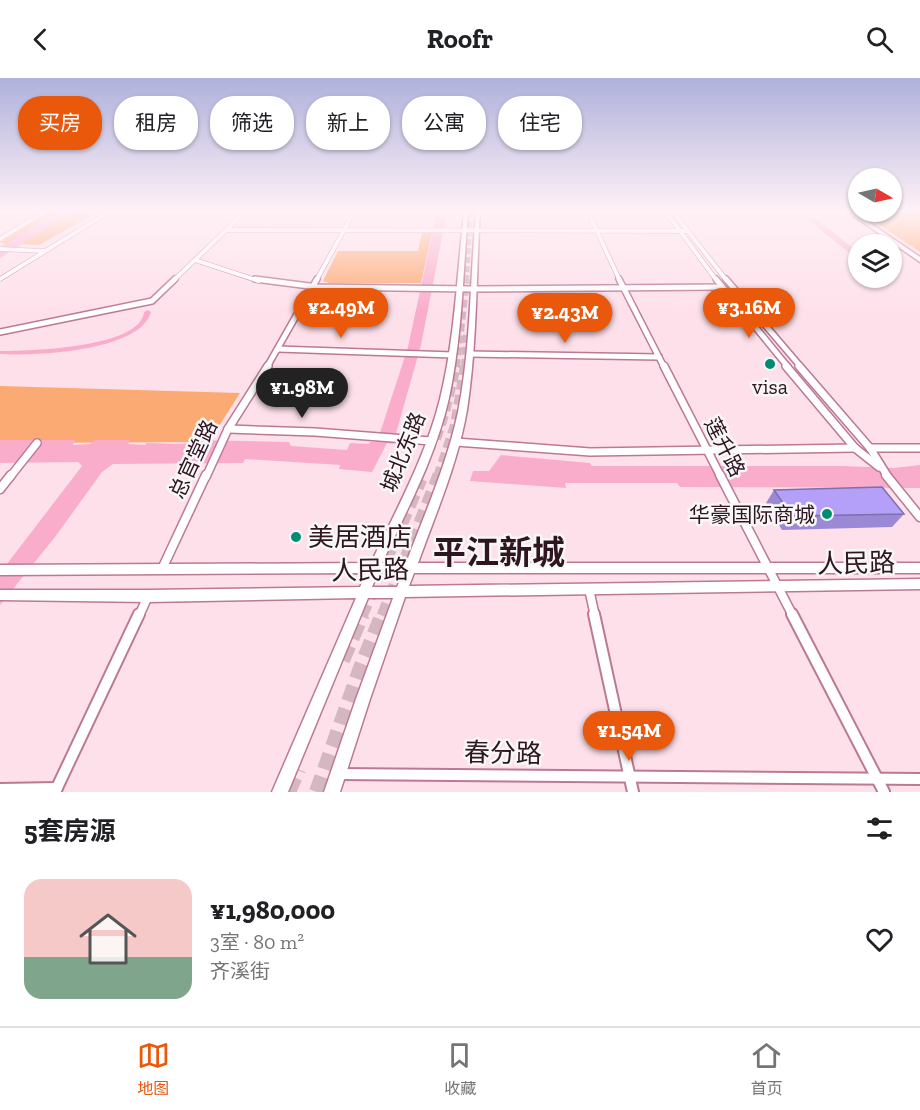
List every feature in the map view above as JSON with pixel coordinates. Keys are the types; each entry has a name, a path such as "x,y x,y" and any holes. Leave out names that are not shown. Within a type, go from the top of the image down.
{"main road":[{"name":"城北东路","path":"280,792 431,441 444,400 453,355 460,289 468,245"},
{"name":"城北东路","path":"332,792 373,667 456,442 464,405 470,354 473,289 471,245"},
{"path":"899,245 920,260"},
{"path":"902,253 920,266"},
{"name":"人民路","path":"0,570 920,568"},
{"name":"人民路","path":"0,595 148,596 920,584"}],"street":[{"path":"0,274 49,245"},
{"path":"0,332 152,301 210,245"},
{"name":"总官堂路","path":"162,569 227,433 278,349 336,245"},
{"name":"莲升路","path":"604,245 884,792"},
{"path":"691,245 722,287 855,448 883,471"},
{"path":"699,245 870,448 883,471 920,517"},
{"path":"0,249 40,251"},
{"path":"0,279 40,251"},
{"path":"195,260 252,279 312,287 418,289 722,287"},
{"path":"278,349 453,355"},
{"path":"470,354 659,357"},
{"path":"227,433 315,432 431,441"},
{"path":"456,442 590,452 706,448 855,448"},
{"path":"0,489 37,443"},
{"path":"870,448 920,448"},
{"path":"589,589 633,792"},
{"path":"0,789 56,790 148,596"},
{"name":"春分路","path":"337,774 920,779"}],"shaded area":[{"path":"3,245 20,245 0,258 0,247"},
{"path":"419,245 429,245 421,283 329,283 323,281 338,251 418,251"},
{"path":"430,245 440,245 421,345 393,444 387,443 372,472 339,469 340,465 245,459 243,463 113,464 102,472 55,537 0,605 0,573 82,466 78,462 0,463 0,440 75,440 73,445 90,444 95,440 130,440 128,444 145,445 147,443 183,444 195,440 289,442 291,446 347,450 350,443 377,442 408,347"},
{"path":"840,245 848,245 848,252"},
{"path":"910,245 920,245 920,252"},
{"path":"148,310 151,312 143,325 127,336 107,343 59,352 0,354 0,351 57,348 105,340 124,333 138,324 144,312"},
{"path":"0,386 240,393 209,442 0,443"},
{"path":"501,455 590,463 592,466 893,468 920,465 920,488 680,487 677,483 565,483 566,488 470,481 473,471 489,471"}],"building":[{"path":"882,487 904,514 792,516 774,490"}],"tunnel":[{"path":"466,281 468,245"},
{"path":"456,367 466,279"},
{"path":"465,367 467,333"},
{"path":"436,439 456,366"},
{"path":"438,477 455,425 465,366"},
{"path":"383,616 439,475"},
{"path":"361,616 421,479"},
{"path":"342,660 362,614"},
{"path":"317,792 361,668 383,614"},
{"path":"288,792 298,769"}],"place":[{"name":"visa","path":"770,364"},
{"name":"华豪国际商城","path":"827,514"},
{"name":"美居酒店","path":"296,537"}],"district":[{"name":"平江新城","path":"499,552"}]}
